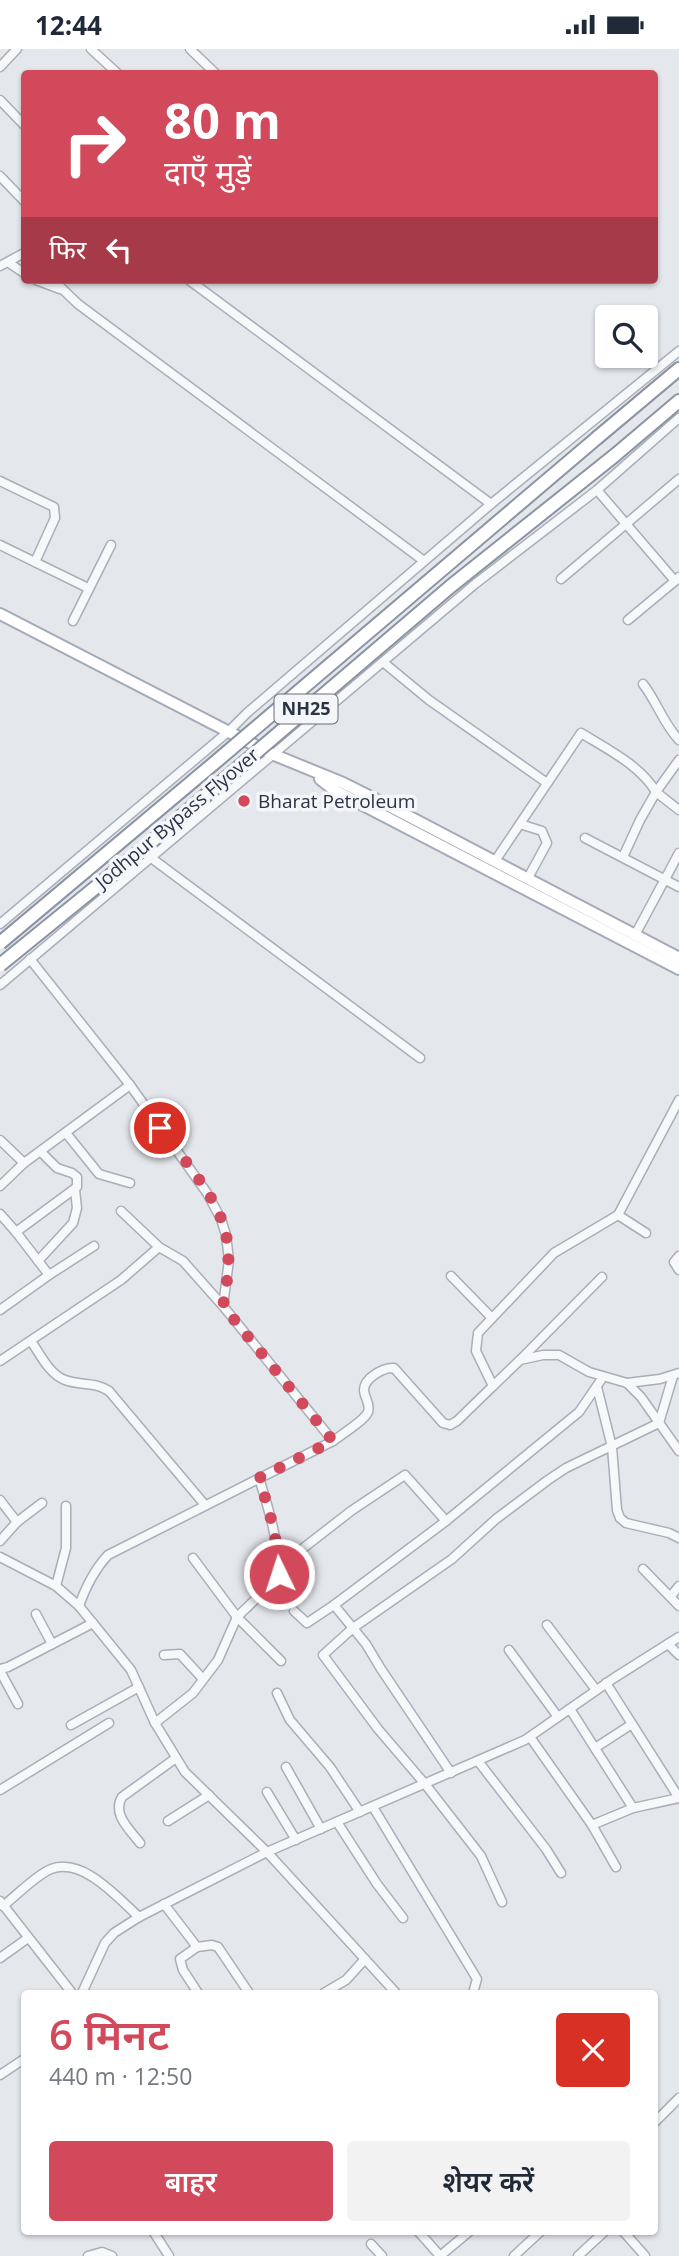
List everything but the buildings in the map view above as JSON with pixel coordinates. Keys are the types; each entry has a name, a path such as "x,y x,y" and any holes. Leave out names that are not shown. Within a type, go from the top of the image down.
{"highway":[{"name":"Jodhpur Bypass Flyover","path":"0,943 679,369"},
{"name":"Jodhpur Bypass Flyover","path":"0,965 451,586 679,401"}],"main road":[{"path":"0,614 272,754 367,795 679,958"},
{"path":"307,770 334,790 679,969"}],"street":[{"path":"0,67 17,49"},
{"path":"91,49 114,70"},
{"path":"190,49 212,70"},
{"path":"0,100 21,122"},
{"path":"0,176 21,198"},
{"path":"4,265 21,255"},
{"path":"4,265 21,272"},
{"path":"47,284 63,290"},
{"path":"57,284 78,304 424,561"},
{"path":"194,284 491,504"},
{"path":"0,924 229,731 491,504 679,351"},
{"path":"0,985 475,584 597,490 679,418"},
{"path":"561,579 679,479"},
{"path":"0,481 54,507 55,518 35,562"},
{"path":"597,490 625,525 677,579 628,620"},
{"path":"0,545 88,588"},
{"path":"72,621 111,545"},
{"path":"383,662 429,700 547,783"},
{"path":"643,684 654,697 665,723 679,740"},
{"path":"495,861 581,733 629,764 644,776 656,792 679,810"},
{"path":"623,857 656,792 679,760"},
{"path":"520,824 542,831 547,843 528,878"},
{"path":"585,838 679,887"},
{"path":"635,935 679,853"},
{"path":"150,857 420,1058"},
{"path":"30,959 130,1085 206,1193 221,1219 229,1260 223,1306"},
{"path":"0,1186 24,1163 130,1085"},
{"path":"493,1387 476,1351 478,1333 554,1253 618,1215 676,1115 679,1100"},
{"path":"66,1133 99,1174 130,1183"},
{"path":"0,1140 24,1163"},
{"path":"38,1261 73,1223 77,1208 77,1177 57,1168 41,1152"},
{"path":"16,1232 75,1190"},
{"path":"121,1212 159,1247 183,1261 333,1441"},
{"path":"0,1214 49,1275"},
{"path":"618,1215 646,1233"},
{"path":"0,1310 94,1246"},
{"path":"0,1361 121,1280 159,1247"},
{"path":"679,1256 674,1262 679,1271"},
{"path":"451,1276 492,1318"},
{"path":"79,1606 96,1567 108,1555 333,1441 367,1415 369,1406 365,1394 366,1384 384,1368 394,1368 446,1424 457,1421 601,1276"},
{"path":"32,1341 58,1377 67,1381 100,1385 110,1391 205,1504"},
{"path":"520,1360 559,1355 603,1377 627,1383 676,1374"},
{"path":"502,1902 481,1856 378,1729 323,1655 353,1627 452,1559 496,1520 548,1480 566,1468 659,1423 676,1374"},
{"path":"294,1611 307,1623 446,1521 579,1412 603,1377"},
{"path":"627,1383 679,1451"},
{"path":"597,1387 612,1447 620,1518 626,1523 679,1538"},
{"path":"155,1723 193,1693 218,1660 237,1617 279,1574 288,1560 351,1511 405,1475 446,1521"},
{"path":"259,1478 274,1526 279,1574"},
{"path":"0,1500 18,1522"},
{"path":"0,1541 42,1503"},
{"path":"56,1586 66,1548 66,1506"},
{"path":"0,1557 56,1586 79,1606 131,1670 155,1723 185,1772 267,1852 393,1990"},
{"path":"193,1559 237,1617 281,1661"},
{"path":"643,1569 679,1606"},
{"path":"671,1596 679,1586"},
{"path":"334,1605 366,1643 451,1773"},
{"path":"36,1614 52,1644"},
{"path":"18,1704 0,1670 93,1623"},
{"path":"547,1625 596,1690"},
{"path":"83,1990 106,1943 114,1933 139,1917 267,1852 530,1737 606,1683 679,1637"},
{"path":"668,1644 679,1655"},
{"path":"509,1650 558,1717"},
{"path":"164,1655 180,1654 203,1679"},
{"path":"592,1825 633,1808 679,1798 606,1683"},
{"path":"71,1725 139,1687"},
{"path":"277,1693 290,1720 330,1767 360,1812"},
{"path":"570,1709 633,1808"},
{"path":"0,1790 109,1723"},
{"path":"595,1748 632,1724"},
{"path":"530,1737 592,1825 616,1867"},
{"path":"140,1843 118,1813 118,1805 122,1797 176,1758"},
{"path":"478,1761 546,1849 561,1873"},
{"path":"286,1767 321,1829"},
{"path":"267,1792 296,1840"},
{"path":"168,1821 209,1795"},
{"path":"373,1807 477,1979 474,1990"},
{"path":"337,1822 377,1884 403,1918"},
{"path":"70,1990 1,1904 53,1868 64,1867 83,1871 93,1877 139,1917"},
{"path":"164,1904 197,1947"},
{"path":"0,1958 28,1938"},
{"path":"196,1990 183,1970 180,1959 197,1947 212,1945 218,1947 246,1990"},
{"path":"329,1990 346,1980 365,1959"},
{"path":"0,2075 21,2065"},
{"path":"658,2119 679,2098"},
{"path":"156,2235 169,2256"},
{"path":"422,2235 440,2256 465,2235"},
{"path":"514,2256 537,2235"},
{"path":"578,2256 601,2235"},
{"path":"627,2235 645,2256"},
{"path":"371,2244 382,2256"},
{"path":"88,2256 102,2252 112,2256"}],"place":[{"name":"Bharat Petroleum","path":"244,801"}],"route":[{"path":"160,1128 221,1219 229,1260 223,1306 333,1441 259,1478 274,1526 279,1574"}]}
